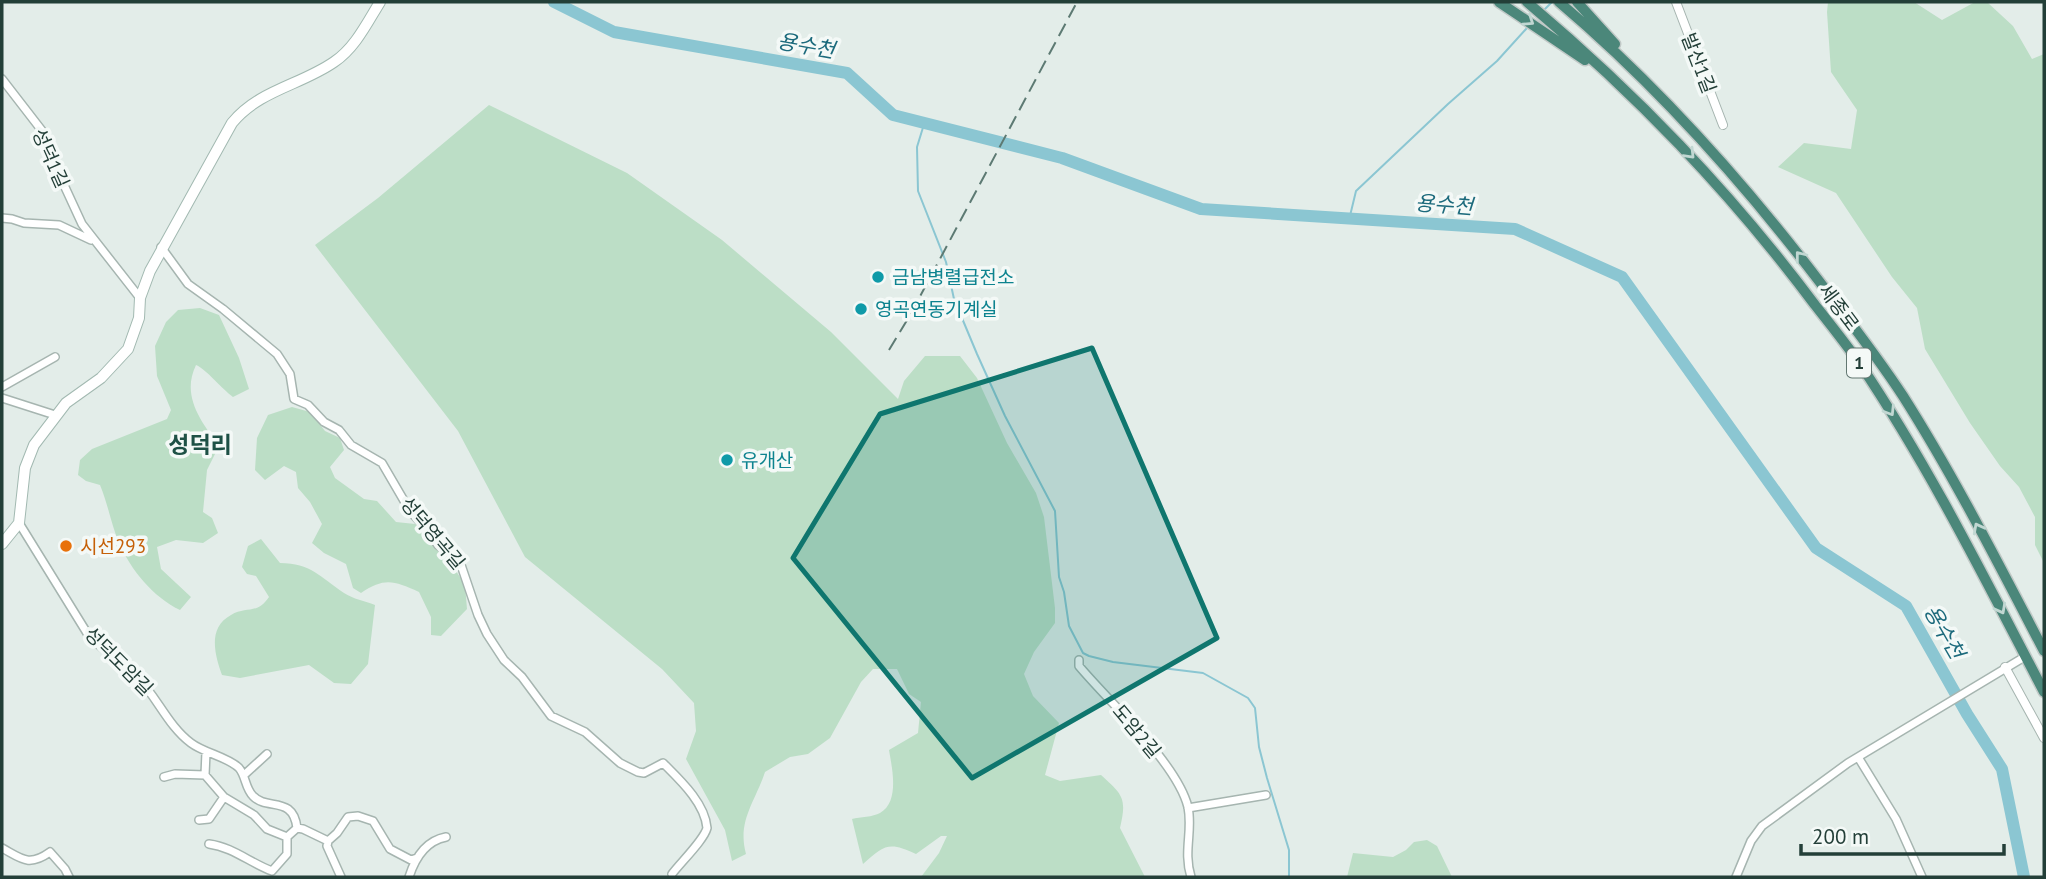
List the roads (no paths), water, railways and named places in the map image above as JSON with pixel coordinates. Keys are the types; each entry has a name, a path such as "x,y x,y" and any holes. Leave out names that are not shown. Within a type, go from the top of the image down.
{"highway":[{"name":"세종로","path":"1527,2 1557,34 1643,105 1745,215 1858,362 1938,490 2044,692"},
{"name":"세종로","path":"1559,2 1577,6 1718,155 1868,346 1901,394 1954,482 2044,649"},
{"path":"1501,3 1557,34"}],"main road":[{"path":"2,544 19,523 25,468 34,445 55,415 79,393 101,378 128,349 139,318 140,298 162,247 232,122 243,109 272,92 334,63 359,36 380,2"}],"street":[{"name":"발산1길","path":"1677,2 1723,125"},
{"name":"성덕1길","path":"2,79 43,132 64,185 93,242 140,298"},
{"name":"성덕1길","path":"2,218 59,226 93,242"},
{"name":"성덕영곡길","path":"162,247 188,285 223,309 277,354 290,374 294,399 297,402 308,405 324,422 339,430 351,445 382,463 410,511 438,545 460,562 487,634 504,660 522,677 551,716 585,733 610,757 630,769 645,773 663,763 701,807 707,828 702,840 682,859 672,874"},
{"path":"2,387 55,358"},
{"path":"2,398 55,415"},
{"name":"성덕도암길","path":"19,523 87,634 135,674 155,697 170,721 190,742 238,766 250,793 257,800 282,804 296,820 296,828 328,841"},
{"path":"1736,877 1751,841 1762,826 1858,757 2025,656"},
{"name":"도암2길","path":"1079,660 1079,666 1173,774 1188,808 1190,827 1187,853 1191,877"},
{"path":"2005,667 2044,738"},
{"path":"206,752 205,775 224,797 254,815 267,829 287,837"},
{"path":"243,775 267,754"},
{"path":"1858,757 1896,819 1922,877"},
{"path":"164,777 205,775"},
{"path":"1188,808 1266,796"},
{"path":"200,820 209,819 224,797"},
{"path":"341,877 327,846 328,841 337,834 348,817 363,817 373,821 390,849 411,860 417,858"},
{"path":"209,844 231,850 272,871 287,854 287,837 296,828"},
{"path":"409,877 417,858 431,842 446,837"},
{"path":"2,848 25,861 37,862 50,852 69,877"}],"waterway":[{"name":"용수천","path":"554,2 614,32 847,73 893,115 1062,158 1201,209 1515,229 1622,277 1816,548 1906,606 1967,714 2002,769 2024,877"},
{"path":"1543,11 1552,2"},
{"path":"1349,220 1356,191 1497,61 1527,28"},
{"path":"925,121 917,147 918,191 946,262 954,299 977,354 1005,416 1055,511 1059,577 1069,626 1083,653 1089,656 1113,662 1203,673 1248,698 1255,708 1259,747 1289,850 1289,877"}],"railway":[{"path":"889,350 1077,2"}],"place":[{"name":"금남병렬급전소","path":"878,277"},
{"name":"영곡연동기계실","path":"861,309"},
{"name":"유개산","path":"727,460"},
{"name":"시선293","path":"66,546"}],"district":[{"name":"성덕리","path":"200,445"}]}
